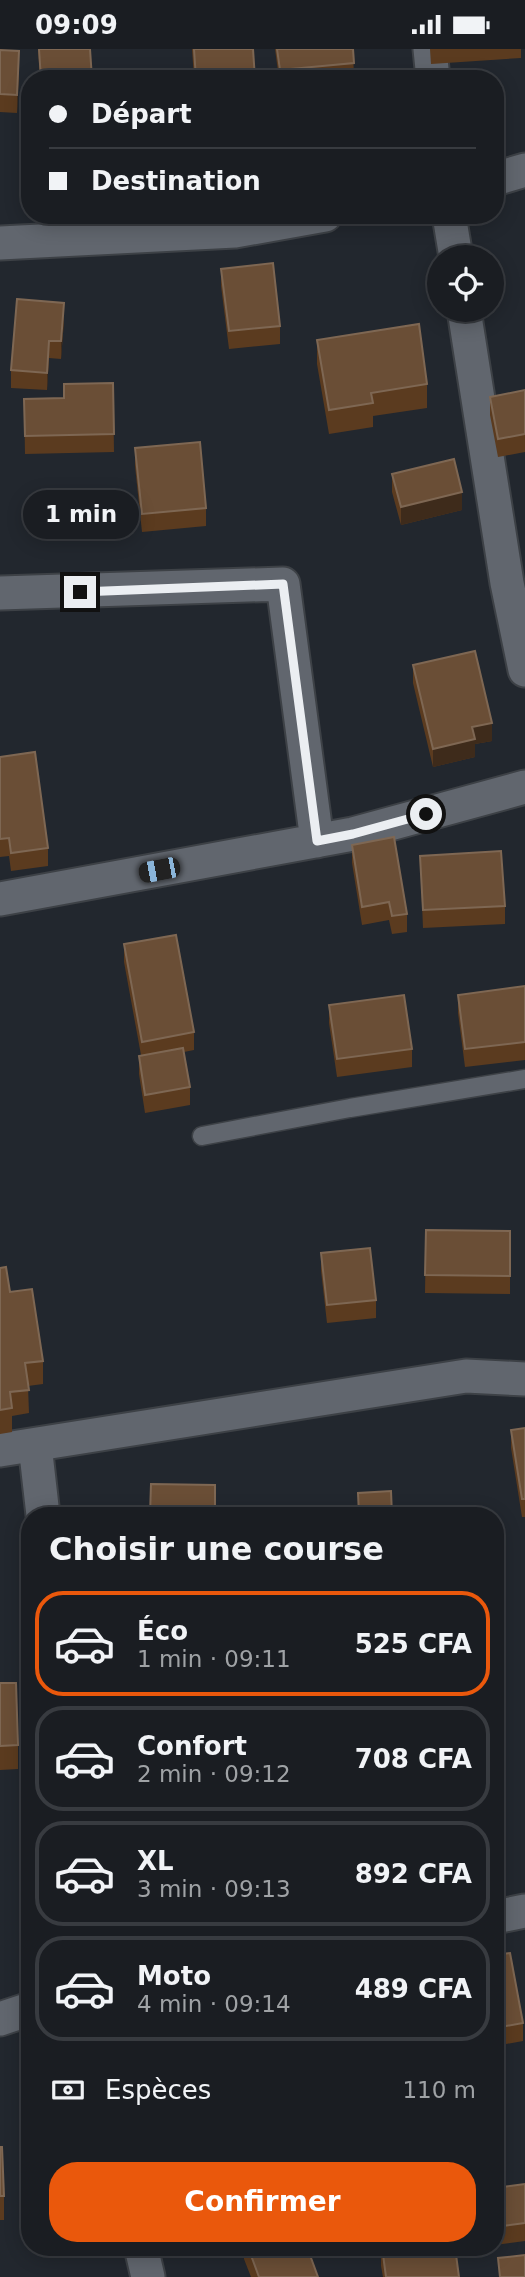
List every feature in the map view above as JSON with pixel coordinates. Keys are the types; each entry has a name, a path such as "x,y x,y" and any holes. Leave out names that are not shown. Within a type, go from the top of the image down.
{"street":[{"path":"430,49 432,70"},
{"path":"504,176 525,170"},
{"path":"0,243 235,231 274,224"},
{"path":"450,224 454,245"},
{"path":"466,322 507,583 525,670"},
{"path":"0,593 283,584 317,841"},
{"path":"0,899 353,834 525,787"},
{"path":"0,1450 466,1376 525,1379"},
{"path":"35,1445 42,1507"},
{"path":"504,1915 525,1911"},
{"path":"0,2019 21,2012"},
{"path":"143,2256 148,2277"}],"lane":[{"path":"202,1136 525,1079"}],"building":[{"path":"39,49 90,49 91,70 40,70"},
{"path":"194,49 253,49 254,70 195,70"},
{"path":"277,49 353,49 354,63 280,70"},
{"path":"0,50 19,51 17,95 0,94"},
{"path":"273,263 280,326 229,331 221,269"},
{"path":"17,299 64,303 61,341 49,341 47,373 11,370"},
{"path":"419,324 427,384 371,393 373,403 329,410 317,340"},
{"path":"113,383 114,434 25,436 24,399 64,398 64,384"},
{"path":"525,390 525,434 498,439 490,397"},
{"path":"200,442 206,508 142,514 135,448"},
{"path":"454,459 462,492 401,507 392,474"},
{"path":"475,651 492,723 472,727 475,739 433,749 413,665"},
{"path":"35,752 48,848 11,853 9,838 0,839 0,757"},
{"path":"394,837 407,914 392,916 389,902 362,907 352,845"},
{"path":"501,851 505,906 423,910 420,856"},
{"path":"176,935 194,1032 142,1042 124,944"},
{"path":"525,986 525,1042 465,1049 458,995"},
{"path":"404,995 412,1049 337,1059 329,1005"},
{"path":"183,1048 190,1087 145,1095 139,1056"},
{"path":"426,1230 510,1231 510,1276 425,1275"},
{"path":"370,1248 376,1300 327,1305 321,1253"},
{"path":"6,1267 10,1292 32,1289 43,1361 25,1363 29,1390 10,1392 12,1408 0,1410 0,1268"},
{"path":"525,1428 525,1499 522,1499 511,1430"},
{"path":"151,1484 215,1485 215,1507 150,1507"},
{"path":"391,1491 392,1507 359,1507 358,1493"},
{"path":"0,1683 16,1683 18,1745 0,1746"},
{"path":"510,1953 523,2023 504,2026 504,1954"},
{"path":"2,2147 4,2196 0,2196"},
{"path":"525,2184 525,2223 504,2226 504,2187"},
{"path":"525,2255 525,2277 500,2277 498,2258"},
{"path":"251,2256 310,2256 318,2277 259,2277"},
{"path":"383,2256 456,2256 459,2277 386,2277"}],"route":[{"path":"80,592 283,584 317,841 426,814"}]}
